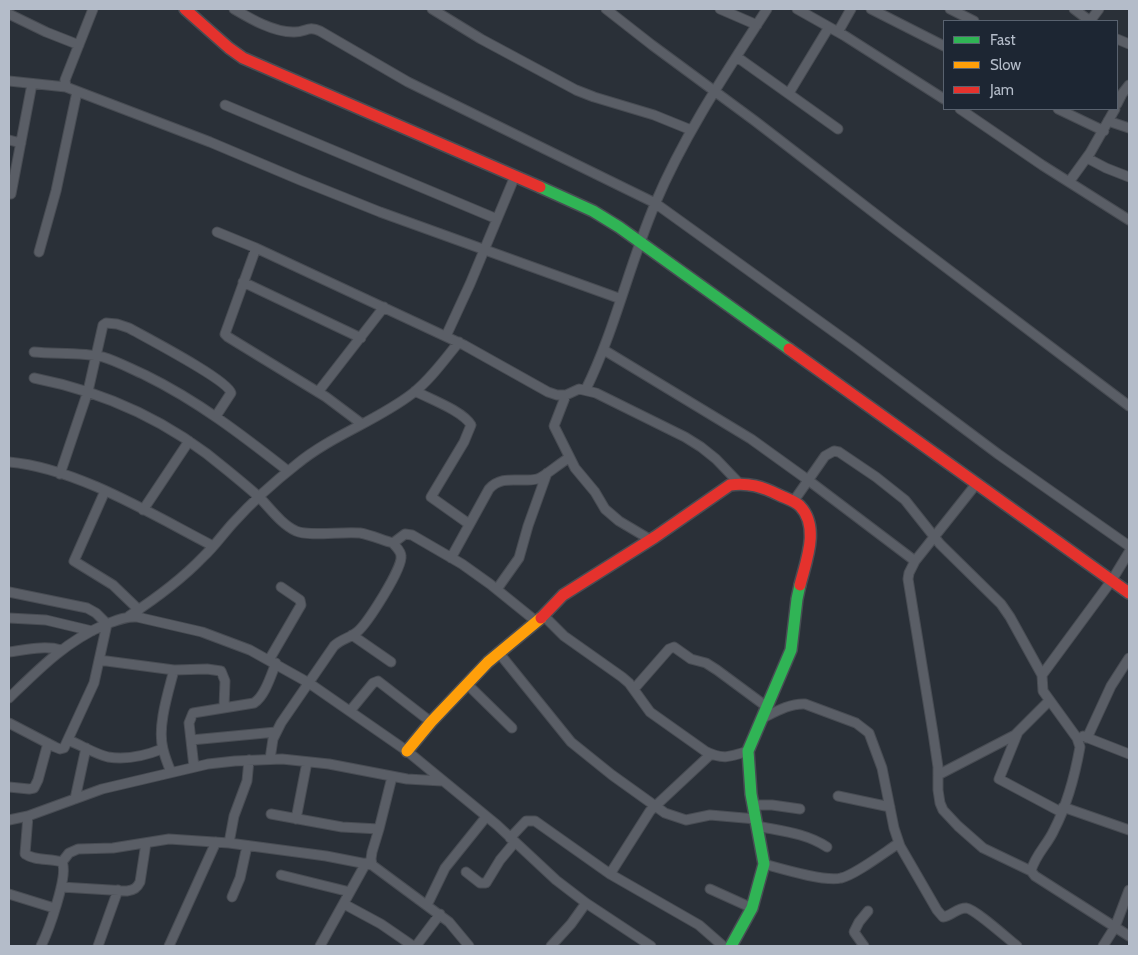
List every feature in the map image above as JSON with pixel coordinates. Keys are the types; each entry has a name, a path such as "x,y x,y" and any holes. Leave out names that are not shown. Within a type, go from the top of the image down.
{"street":[{"path":"66,87 65,80 92,16 93,9"},
{"path":"185,9 243,58 594,212 640,241 1129,593"},
{"path":"234,9 256,21 281,31 297,32 308,28 320,31 408,82 655,203 856,347 998,454 1129,546"},
{"path":"432,9 490,44 576,90 654,115 691,130"},
{"path":"606,9 1129,406"},
{"path":"720,9 757,25"},
{"path":"586,389 604,350 640,241 674,162 714,92 767,9"},
{"path":"797,9 943,98"},
{"path":"788,94 851,9"},
{"path":"871,9 943,45"},
{"path":"950,9 972,20"},
{"path":"1074,9 1089,20"},
{"path":"1091,20 1099,9"},
{"path":"9,14 38,29 79,45"},
{"path":"736,57 838,129"},
{"path":"9,81 66,87 210,142 380,212 621,299"},
{"path":"11,194 32,84"},
{"path":"1118,102 1129,85"},
{"path":"39,252 56,191 76,92"},
{"path":"225,105 497,219"},
{"path":"961,110 1129,220"},
{"path":"1060,110 1104,131"},
{"path":"1069,182 1104,131 1114,110"},
{"path":"1108,121 1129,128"},
{"path":"9,140 21,142"},
{"path":"1087,158 1129,177"},
{"path":"446,336 470,284 514,176"},
{"path":"217,232 256,248 459,342 548,392 566,395 579,389 586,389 685,437 716,459 739,483"},
{"path":"256,248 225,334 318,392 362,424"},
{"path":"243,282 362,338"},
{"path":"318,392 362,338 384,307"},
{"path":"60,474 88,391 103,325 106,323 118,324 129,328 228,387 231,393 216,416"},
{"path":"9,698 61,650 92,631 129,616 168,589 203,557 259,497 288,471 324,444 362,424 415,391 428,380 459,342"},
{"path":"604,350 743,434 808,480 915,561"},
{"path":"34,352 96,356 121,364 165,385 216,416 288,471"},
{"path":"34,378 88,391 115,402 171,430 217,461 296,531 308,533 360,533 392,543 401,554 402,559 394,577 364,626 334,646 276,732 270,759"},
{"path":"415,391 459,414 471,424 464,442 431,497 469,524"},
{"path":"566,395 554,426 569,458 611,515 651,540"},
{"path":"143,510 189,441"},
{"path":"793,502 830,452 839,452 876,477 905,500 948,553 1001,604 1010,617 1042,676 1043,692 1072,732 1080,747 1054,832 1034,862 1031,871"},
{"path":"451,558 489,488 494,483 508,479 538,479 569,458"},
{"path":"9,462 60,474 106,491 213,546"},
{"path":"497,589 519,558 547,473"},
{"path":"407,751 430,722 488,662 540,619 563,595 651,540 730,485 739,483 751,484 799,505 804,512 811,533 810,545 797,599 791,650 748,751 753,806 764,864 752,908 731,946"},
{"path":"977,483 915,561 908,573 934,733 940,803 943,810 958,826 983,848 1031,871 1035,876 1129,936"},
{"path":"106,491 74,561 114,585 139,610"},
{"path":"392,543 408,533 451,558 622,677 634,689 650,712 711,754 728,757 748,751"},
{"path":"1042,676 1112,580 1129,552"},
{"path":"194,767 189,723 193,713 258,700 273,662 301,605 300,600 281,587"},
{"path":"9,592 87,608 107,624"},
{"path":"129,616 137,616 202,632 250,650 309,683 407,751 513,840 556,880 586,903 650,946"},
{"path":"9,618 46,620 92,631"},
{"path":"9,723 48,744 60,749 64,748 94,683 107,624"},
{"path":"352,635 391,662"},
{"path":"634,689 669,649 674,647 691,659 706,663 717,670 766,707"},
{"path":"9,652 46,648 61,650"},
{"path":"499,653 570,742 612,775 671,816 686,820 710,815 756,823 806,836 827,847"},
{"path":"1087,738 1112,686 1129,658"},
{"path":"99,660 174,670 207,669 221,672 225,681 224,707"},
{"path":"171,772 162,749 163,721 174,670"},
{"path":"350,711 373,683 378,681 430,722"},
{"path":"467,684 512,728"},
{"path":"938,775 1018,732 1049,701"},
{"path":"761,719 790,706 805,704 864,727 882,768 899,844 940,914 947,916 962,909 971,910 1018,946"},
{"path":"191,740 256,732 276,732"},
{"path":"1018,732 999,779 1062,810 1129,830"},
{"path":"1072,732 1129,754"},
{"path":"68,740 107,757 120,758 151,753 162,749"},
{"path":"9,787 34,788 48,744"},
{"path":"75,798 86,748"},
{"path":"610,874 656,804 711,754"},
{"path":"9,820 28,816 102,789 208,764 249,760 270,759 329,764 392,777 442,782"},
{"path":"228,843 234,816 247,781 249,760"},
{"path":"296,819 307,762"},
{"path":"320,946 350,892 369,864 392,777"},
{"path":"838,796 890,807"},
{"path":"753,806 772,805 800,808"},
{"path":"271,814 342,827 379,830"},
{"path":"28,816 25,854 31,857 62,862"},
{"path":"428,905 445,868 486,817"},
{"path":"466,872 480,883 486,883 526,821 535,821 610,874 699,924 723,946"},
{"path":"41,946 50,928 61,887 64,870 62,862 68,853 78,849 113,848 169,839 228,843 369,864 440,914 469,946"},
{"path":"169,946 216,842"},
{"path":"61,887 133,890 140,882 146,843"},
{"path":"764,864 803,874 840,879 855,872 899,844"},
{"path":"232,897 240,878 247,846"},
{"path":"281,875 350,892"},
{"path":"710,889 752,908"},
{"path":"98,946 118,890"},
{"path":"1103,946 1116,928 1126,909 1129,890"},
{"path":"9,894 54,908"},
{"path":"551,946 571,924 586,903"},
{"path":"344,904 381,924 415,946 440,914"},
{"path":"864,946 854,932 868,911"}],"traffic: fast":[{"path":"540,187 593,211 619,227 789,349"},
{"path":"731,946 752,908 764,864 751,794 748,751 791,650 800,585"}],"traffic: slow":[{"path":"407,751 431,722 488,662 541,618"}],"traffic: jam":[{"path":"185,9 243,58 540,187"},
{"path":"789,349 1129,593"},
{"path":"541,618 563,595 655,537 730,485 737,484 755,486 767,490 800,506 806,514 809,524 810,544 800,585"}]}
